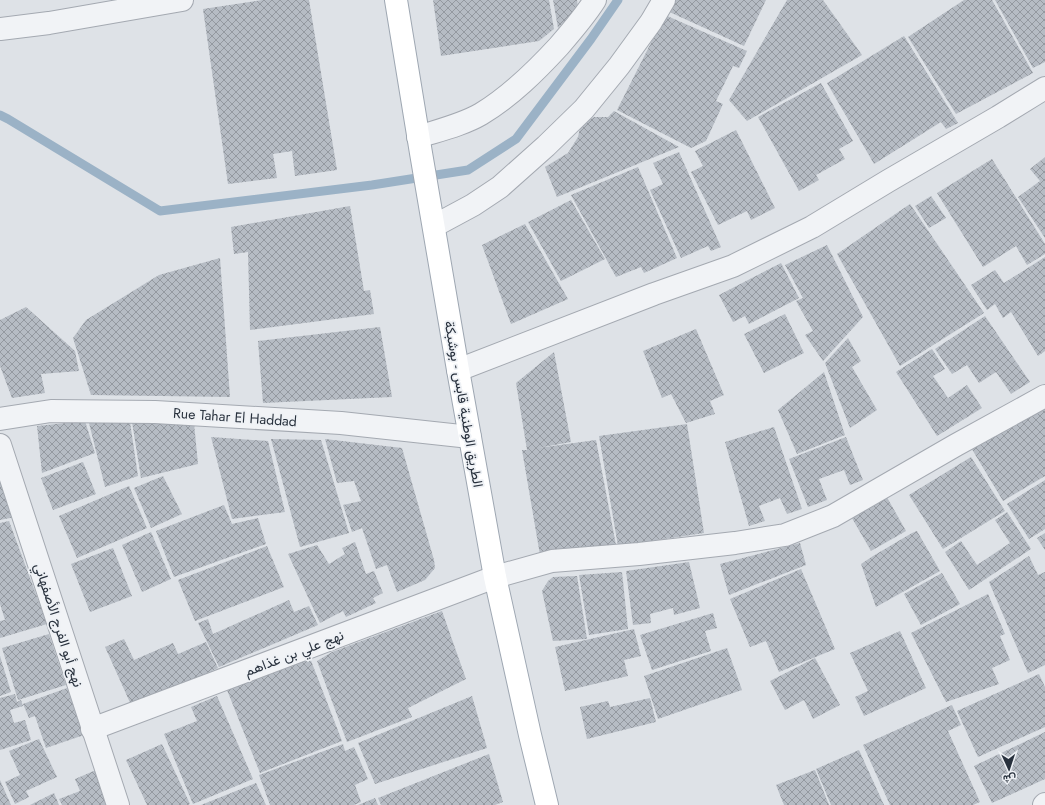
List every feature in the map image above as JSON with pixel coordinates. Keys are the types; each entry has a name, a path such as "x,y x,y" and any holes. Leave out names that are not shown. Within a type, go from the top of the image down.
{"main road":[{"name":"الطريق الوطنية قابس - بوشبكة","path":"396,0 428,197 495,577 530,735 548,805"}],"street":[{"path":"0,29 49,23 182,0"},
{"path":"420,145 481,114 523,83 570,33 595,0"},
{"path":"434,226 474,205 500,187 546,146 584,109 651,22 664,0"},
{"path":"458,370 647,297 733,266 812,227 1045,88"},
{"name":"نهج علي بن غذاهم","path":"92,729 495,577 552,561 639,554 735,543 784,535 833,516 1045,396"},
{"name":"Rue Tahar El Haddad","path":"0,419 51,411 155,412 341,423 470,437"},
{"name":"نهج أبو الفرج الأصفهاني","path":"0,445 118,805"}],"building":[{"path":"262,0 309,0 337,170 295,176 292,151 273,154 277,178 228,184 203,9"},
{"path":"433,0 549,0 554,29 539,41 441,56"},
{"path":"553,0 577,0 578,8 558,28"},
{"path":"671,0 766,0 744,46 665,10"},
{"path":"787,0 823,0 862,55 747,121 729,100"},
{"path":"964,0 992,0 1033,73 956,114 908,37"},
{"path":"995,0 1045,0 1045,62 1033,68"},
{"path":"665,15 747,51 739,68 733,66 716,101 723,104 706,141 691,148 617,110"},
{"path":"904,36 958,123 946,129 941,122 874,164 827,83"},
{"path":"821,83 853,141 839,149 845,159 816,175 819,180 799,191 758,117"},
{"path":"614,111 679,147 557,197 545,167 568,153 578,137 581,124 594,117 608,117"},
{"path":"736,130 775,208 751,220 747,211 718,225 691,172 703,166 695,151"},
{"path":"679,152 721,247 711,251 708,246 681,258 650,190 663,184 653,163"},
{"path":"1045,157 1045,238 1018,197 1040,181 1030,169"},
{"path":"992,159 1045,244 1045,254 1027,265 1016,246 983,267 937,193"},
{"path":"638,167 677,258 644,273 641,267 616,277 571,195"},
{"path":"931,196 946,218 929,228 915,206"},
{"path":"571,200 605,259 561,281 528,222"},
{"path":"910,204 984,313 900,366 837,254"},
{"path":"350,206 364,291 370,290 374,314 250,330 248,252 234,254 231,227"},
{"path":"525,224 568,299 511,324 482,245"},
{"path":"827,245 863,317 823,361 805,335 813,331 796,301 803,298 785,265"},
{"path":"1045,257 1045,351 1038,356 1011,312 1003,318 995,304 987,310 971,285 995,270 1004,283"},
{"path":"220,258 230,397 91,395 73,338 86,320 159,275"},
{"path":"781,263 799,298 749,324 745,316 733,322 719,295"},
{"path":"26,307 75,351 79,371 41,374 45,393 12,398 0,366 0,320"},
{"path":"785,314 804,353 764,373 744,334"},
{"path":"985,316 1030,382 1011,394 996,372 979,383 967,365 952,374 935,349"},
{"path":"380,327 392,397 263,403 258,341"},
{"path":"696,329 724,395 710,401 715,414 686,423 671,394 662,398 643,351"},
{"path":"848,338 861,361 852,367 877,410 850,428 825,363"},
{"path":"932,349 945,369 933,376 948,398 967,385 982,408 937,436 896,372"},
{"path":"554,352 571,442 538,448 596,440 616,545 540,555 522,450 527,450 516,383"},
{"path":"824,372 845,435 797,454 778,410"},
{"path":"1045,403 1045,476 1003,501 970,446"},
{"path":"85,421 95,453 42,473 37,426"},
{"path":"130,422 138,476 105,487 89,423"},
{"path":"132,422 194,423 198,464 141,478"},
{"path":"687,424 704,533 618,546 599,436"},
{"path":"774,427 802,509 787,514 780,498 759,506 765,521 749,526 725,442"},
{"path":"211,437 268,441 285,512 232,519"},
{"path":"846,437 863,480 850,485 844,470 819,479 827,500 808,507 789,459"},
{"path":"271,439 321,440 349,533 300,547"},
{"path":"325,439 402,448 434,560 435,568 425,580 397,592 387,565 376,569 362,528 352,532 343,505 361,501 354,481 337,483"},
{"path":"971,457 1005,511 943,549 909,495"},
{"path":"83,462 96,494 53,510 41,478"},
{"path":"0,467 15,517 0,520"},
{"path":"163,476 182,514 151,528 134,488"},
{"path":"1045,480 1045,529 1029,539 1007,504"},
{"path":"129,486 147,528 77,558 59,516"},
{"path":"884,492 906,531 871,551 849,513"},
{"path":"224,505 232,524 258,518 266,544 174,577 156,531"},
{"path":"1007,512 1031,549 969,590 945,552 961,541 977,565 1010,543 995,520"},
{"path":"9,521 47,624 0,638 0,621 5,620 0,604 0,523"},
{"path":"917,531 940,571 876,607 861,564"},
{"path":"151,532 171,579 142,592 122,545"},
{"path":"1045,533 1045,550 1037,538"},
{"path":"355,542 366,574 374,571 383,593 373,598 376,603 346,617 343,611 320,623 288,554 317,545 329,564 345,554 342,548"},
{"path":"800,543 806,565 729,595 720,564"},
{"path":"267,546 284,587 195,621 178,580"},
{"path":"113,548 132,596 90,612 71,564"},
{"path":"1029,556 1038,575 1045,572 1045,665 1028,673 989,582"},
{"path":"689,562 700,608 674,615 673,608 650,614 651,623 633,625 626,571"},
{"path":"801,569 835,649 779,672 766,641 750,647 730,599"},
{"path":"622,572 628,629 589,635 579,575"},
{"path":"942,573 960,604 921,625 904,594"},
{"path":"577,576 587,639 553,641 542,591 548,581 553,577"},
{"path":"988,594 1005,634 1000,636 1010,660 992,668 999,684 946,702 911,633"},
{"path":"289,600 294,612 309,606 318,625 219,667 198,623 208,619 213,634"},
{"path":"442,611 466,679 408,708 412,717 347,742 317,661 332,652"},
{"path":"713,613 717,628 705,631 711,651 652,670 640,635"},
{"path":"634,629 641,656 624,660 628,676 565,691 555,647"},
{"path":"900,631 926,688 864,716 855,697 868,691 850,653"},
{"path":"49,634 66,685 18,700 2,648"},
{"path":"124,639 134,660 173,643 178,654 206,642 218,668 132,707 105,647"},
{"path":"727,648 742,690 658,719 644,676"},
{"path":"0,656 11,692 0,696"},
{"path":"310,658 342,741 260,773 227,690"},
{"path":"815,658 840,705 813,719 804,700 785,710 770,681"},
{"path":"1039,674 1045,687 1045,727 978,757 957,711"},
{"path":"67,688 84,735 46,748 35,716 29,718 23,704"},
{"path":"15,694 17,702 21,700 23,706 10,710 14,723 25,720 31,740 0,750 0,698"},
{"path":"217,696 253,779 193,804 164,734 197,721 191,707"},
{"path":"472,696 487,748 375,784 358,743"},
{"path":"650,698 656,722 587,739 580,707 608,701 610,707"},
{"path":"952,705 961,725 948,731 980,802 973,805 890,805 863,745"},
{"path":"1045,732 1045,779 992,803 974,766"},
{"path":"39,739 57,777 26,791 29,797 15,804 5,782 20,775 9,751"},
{"path":"162,744 190,804 188,805 147,805 126,760"},
{"path":"343,744 345,751 354,747 368,779 355,785 361,802 354,805 270,805 259,775"},
{"path":"859,750 884,805 831,805 816,769"},
{"path":"489,754 503,802 495,805 381,805 378,798"},
{"path":"103,767 116,805 62,805 59,799 80,791 75,779"},
{"path":"815,770 829,805 784,805 776,785"},
{"path":"0,780 11,805 0,805"},
{"path":"256,783 266,805 201,805"},
{"path":"54,793 59,805 30,805"},
{"path":"375,798 378,805 358,805"}],"waterway":[{"path":"0,115 160,211 372,185 468,170 516,139 591,39 618,0"}]}
